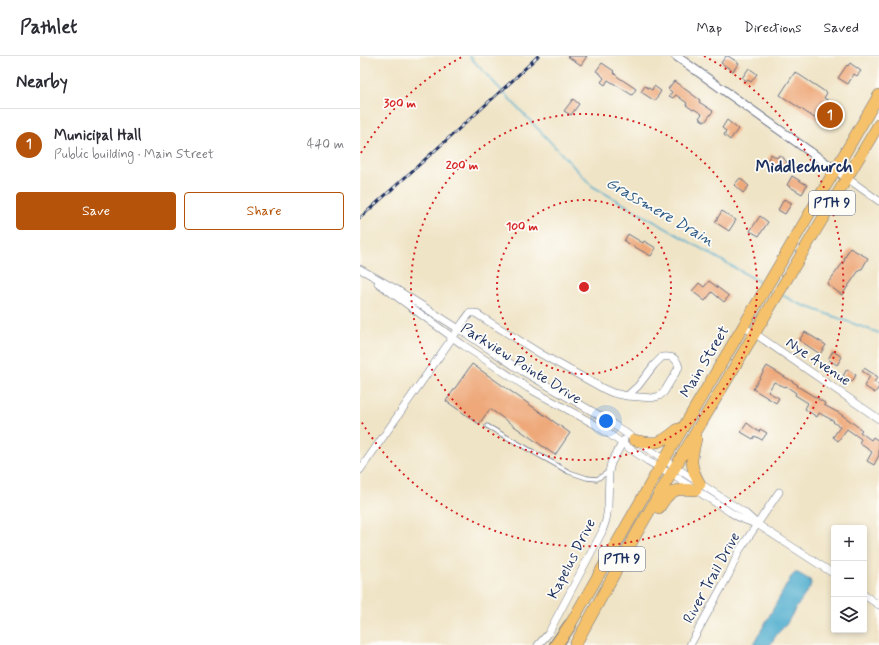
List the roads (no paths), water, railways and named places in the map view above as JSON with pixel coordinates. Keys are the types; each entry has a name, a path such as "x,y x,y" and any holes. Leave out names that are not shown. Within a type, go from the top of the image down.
{"highway":[{"path":"556,645 570,625"}],"main road":[{"name":"Main Street","path":"559,645 661,464 879,95"},
{"name":"Main Street","path":"575,645 639,528 879,124"},
{"path":"631,437 651,443 662,442 686,422"},
{"path":"639,528 651,520 665,498 670,493 698,487 692,463 692,454 699,427"}],"street":[{"path":"676,56 879,201"},
{"name":"Parkview Pointe Drive","path":"361,269 459,328 522,371 604,418 631,437 661,464 673,471"},
{"name":"Parkview Pointe Drive","path":"361,269 453,338 528,388 596,426 648,462 661,464"},
{"path":"360,470 470,313 475,313 541,354 604,389 628,396 652,398 659,396 664,392 679,368 678,362 674,358 668,356 662,357 628,396"},
{"name":"Nye Avenue","path":"743,327 879,420"},
{"name":"Kapelus Drive","path":"538,645 548,634 602,532 608,507 609,472 611,463 622,444 631,437"},
{"name":"River Trail Drive","path":"673,471 698,487 740,518 757,524 831,572"},
{"name":"River Trail Drive","path":"690,645 729,574 739,551 779,492"},
{"path":"867,597 879,605"}],"lane":[{"path":"486,426 568,472 586,478 596,479 609,472"}],"water":[{"path":"795,573 798,573 810,580 810,587 786,625 777,634 770,645 753,645 791,577"}],"waterway":[{"name":"Grassmere Drain","path":"469,56 592,186 763,284"},
{"name":"Grassmere Drain","path":"782,295 797,303 879,333"}],"railway":[{"path":"360,218 538,56"}],"place":[{"name":"Municipal Hall","path":"830,115"}],"district":[{"name":"Middlechurch","path":"804,167"}]}
